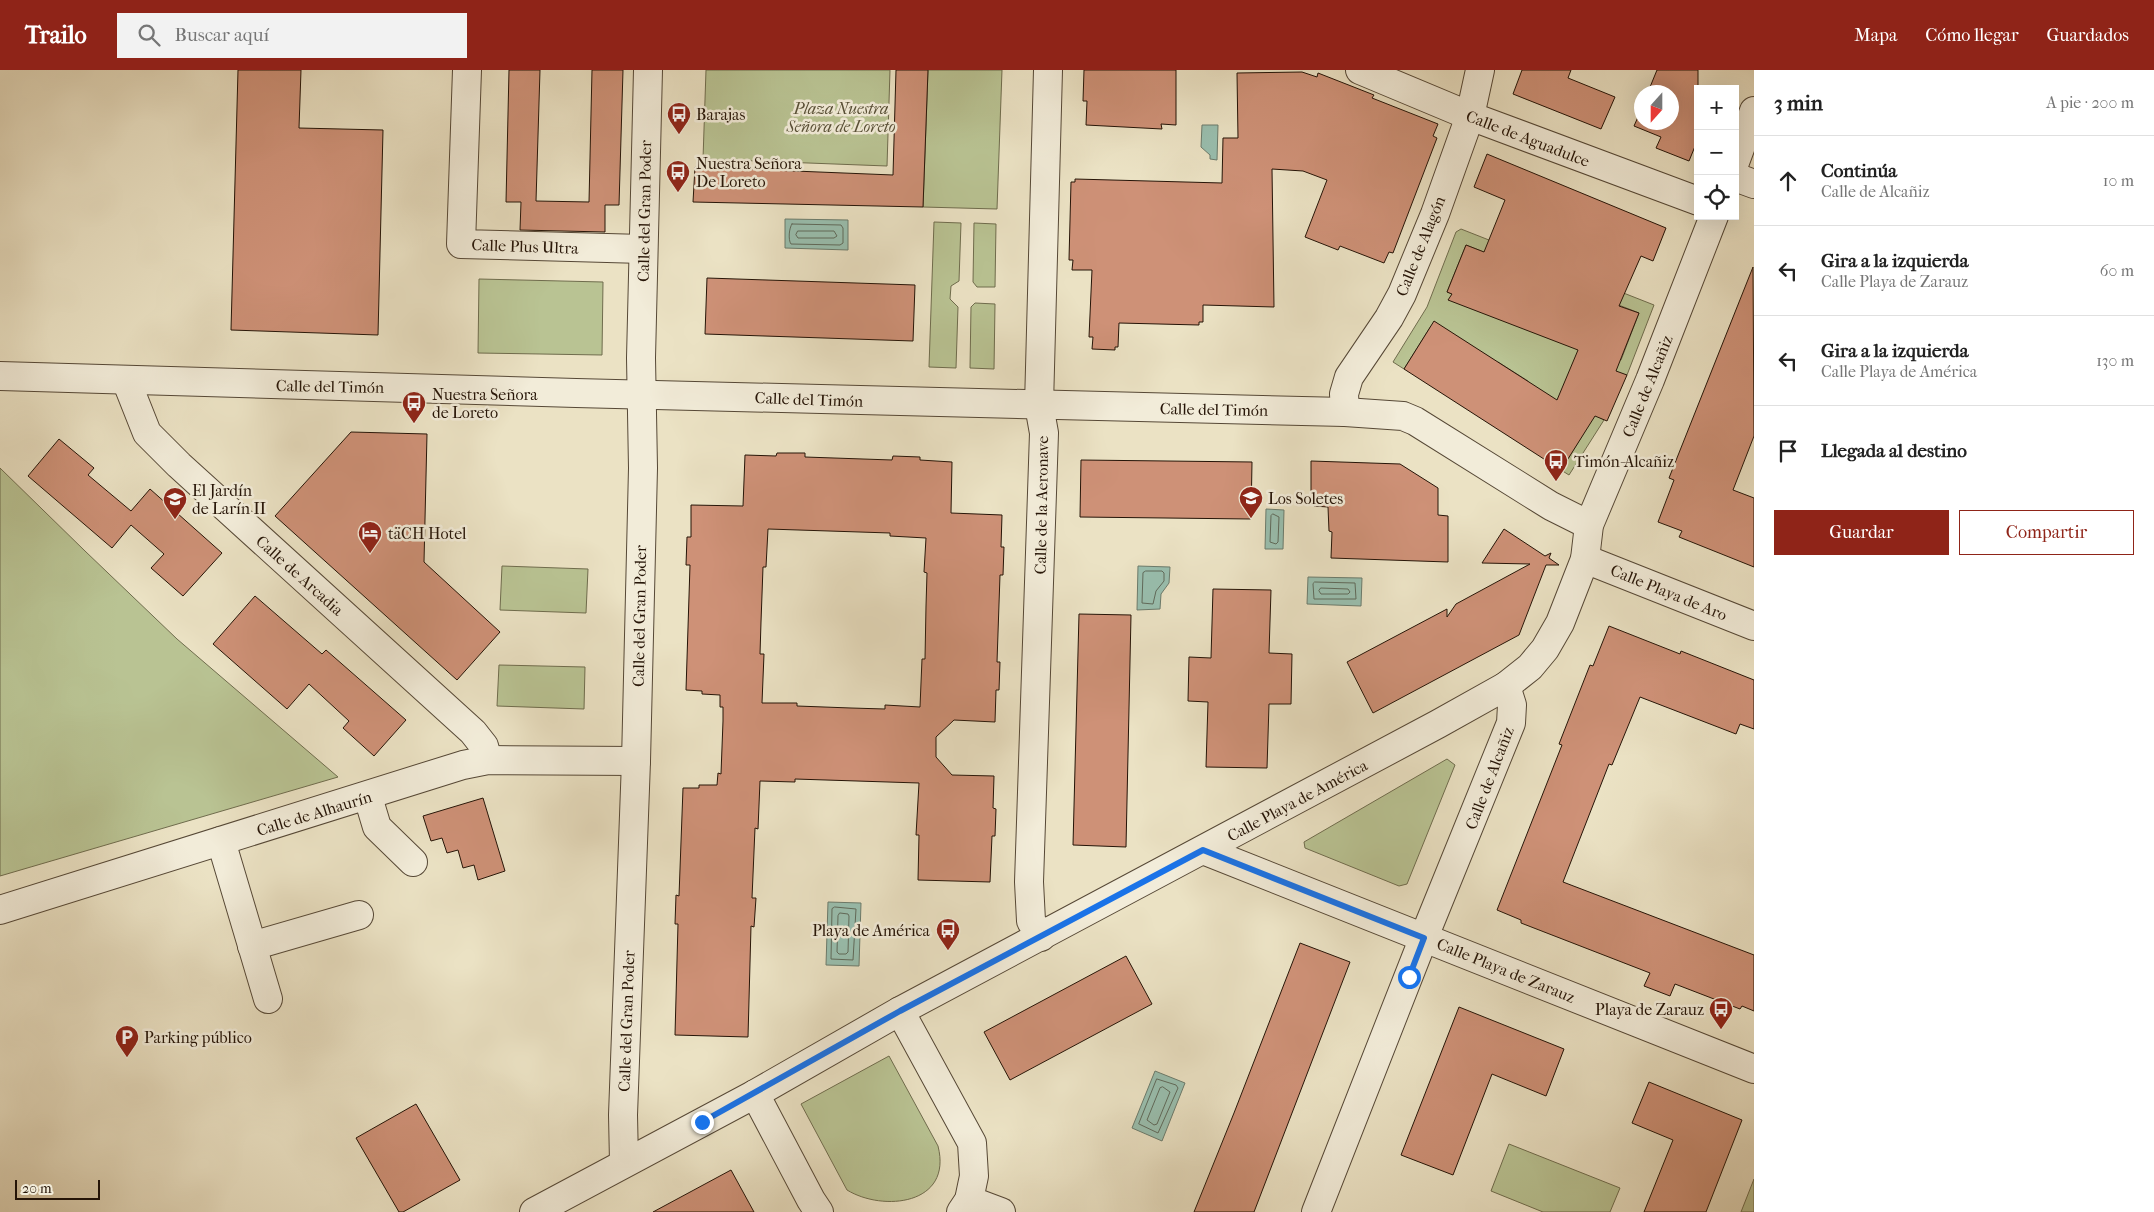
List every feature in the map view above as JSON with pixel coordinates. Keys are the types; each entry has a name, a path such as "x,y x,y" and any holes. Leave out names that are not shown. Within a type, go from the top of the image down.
{"street":[{"name":"Calle Plus Ultra","path":"467,70 461,244 643,248"},
{"name":"Calle del Gran Poder","path":"624,1162 623,1115 636,761 643,468 641,394 648,70"},
{"name":"Calle de la Aeronave","path":"1041,937 1031,921 1029,882 1044,433 1039,405 1048,70"},
{"name":"Calle de Aguadulce","path":"1360,70 1470,116 1694,200"},
{"name":"Calle de Alagón","path":"1345,412 1344,394 1349,377 1389,318 1402,294 1435,214 1470,116 1480,70"},
{"path":"1739,151 1754,111"},
{"path":"1739,171 1754,164"},
{"path":"1739,178 1754,184"},
{"name":"Calle de Alcañiz","path":"1316,1212 1511,723 1512,705 1506,686 1530,667 1545,649 1560,623 1585,559 1589,525 1650,380 1712,220"},
{"name":"Calle del Timón","path":"0,376 1345,412 1403,416 1415,421 1551,506 1589,525"},
{"name":"Calle de Arcadia","path":"126,380 147,433 179,465 473,732 484,746 488,760"},
{"name":"Calle Playa de Aro","path":"1585,559 1754,626"},
{"name":"Calle Playa de América","path":"534,1212 624,1162 755,1094 900,1011 1506,686"},
{"name":"Calle de Alhaurín","path":"0,910 463,766 488,760 636,761"},
{"path":"368,796 377,828 413,862"},
{"path":"221,841 268,999"},
{"name":"Calle Playa de Zarauz","path":"1203,850 1754,1069"},
{"path":"252,946 359,915"},
{"path":"900,1011 972,1143 974,1176 965,1206 1001,1212"},
{"path":"755,1094 819,1212"}],"green space":[{"name":"Plaza Nuestra Señora de Loreto","path":"706,70 890,70 887,166 703,159"},
{"path":"928,70 1002,70 997,209 923,207"},
{"path":"934,222 961,223 959,281 951,286 950,299 958,307 956,368 929,367"},
{"path":"974,223 996,224 995,287 977,287 973,282"},
{"path":"1461,229 1654,305 1627,375 1581,407 1604,420 1569,475 1561,470 1588,426 1576,418 1521,393 1528,381 1498,362 1490,374 1431,326 1404,369 1393,362 1427,307 1456,232","holes":["1466,245 1639,313 1621,360 1447,292"]},
{"path":"479,279 603,282 602,355 478,353"},
{"path":"975,303 995,304 994,369 970,368 971,307"},
{"path":"0,468 177,639 338,777 0,876"},
{"path":"502,566 588,569 586,613 500,610"},
{"path":"499,665 585,667 584,709 497,706"},
{"path":"1447,759 1455,765 1407,884 1399,886 1305,848 1304,842"},
{"path":"889,1056 938,1146 940,1166 935,1181 925,1192 912,1198 896,1201 879,1201 862,1197 847,1190 801,1104"},
{"path":"1509,1144 1620,1188 1610,1212 1543,1212 1491,1191"},
{"path":"1754,1179 1754,1212 1741,1212"}],"water":[{"path":"1202,125 1218,125 1217,160 1210,159 1210,155 1201,147"},
{"path":"785,219 848,220 848,250 785,248"},
{"path":"1266,509 1284,510 1283,549 1265,549"},
{"path":"1138,566 1170,567 1169,583 1161,594 1160,609 1137,610"},
{"path":"1308,577 1362,578 1361,606 1307,604"},
{"path":"828,902 861,903 859,966 826,965"},
{"path":"1155,1071 1185,1083 1162,1141 1132,1128"}],"building":[{"path":"238,70 301,70 299,128 383,130 378,335 231,330"},
{"path":"509,70 540,70 536,201 589,202 592,70 623,70 619,205 605,205 605,232 520,230 521,202 506,202"},
{"path":"896,70 928,70 923,207 693,202 695,167 893,175"},
{"path":"1084,70 1176,70 1176,125 1161,124 1162,129 1086,125 1087,101 1083,101"},
{"path":"1522,70 1571,70 1568,78 1615,97 1601,129 1513,94"},
{"path":"1657,70 1698,70 1698,85 1694,85 1694,149 1689,161 1656,148 1661,137 1644,130 1679,130 1679,85 1651,85"},
{"path":"1302,72 1317,77 1318,73 1374,95 1372,98 1438,124 1433,136 1437,138 1393,253 1389,252 1384,263 1340,246 1338,250 1305,237 1327,180 1303,171 1272,169 1274,307 1203,305 1203,322 1199,322 1199,325 1119,323 1118,347 1115,347 1115,350 1092,349 1093,337 1089,337 1092,270 1072,270 1073,260 1069,260 1071,182 1075,182 1075,179 1222,183 1223,138 1238,138 1237,73"},
{"path":"1487,154 1666,228 1653,261 1641,256 1619,306 1639,313 1616,371 1627,375 1607,421 1595,416 1561,470 1404,369 1434,321 1557,400 1578,350 1448,300 1452,294 1447,292 1466,245 1484,252 1505,200 1474,187"},
{"path":"1753,267 1754,436 1733,490 1754,498 1754,567 1679,537 1682,531 1658,522 1674,480 1669,478"},
{"path":"707,278 915,285 913,341 705,334"},
{"name":"täCH Hotel","path":"351,432 427,434 424,562 500,632 457,680 275,516"},
{"path":"59,439 94,468 88,475 131,511 150,489 222,553 183,596 151,568 164,554 131,525 112,548 28,476"},
{"path":"777,453 805,453 805,457 892,460 893,456 920,457 920,460 952,462 951,513 1002,515 1001,547 1004,547 1003,575 1000,575 997,662 1000,662 999,690 996,690 995,722 954,720 936,737 936,757 952,775 994,776 993,808 996,809 995,836 992,836 990,882 918,880 919,835 916,835 919,783 795,779 795,782 760,781 758,829 755,828 752,898 756,898 754,927 751,926 748,1037 675,1035 678,924 675,924 676,895 679,896 683,788 699,788 699,785 717,785 718,773 721,774 723,721 723,707 720,707 720,695 702,694 702,691 686,690 690,565 686,565 687,537 691,537 691,505 743,506 745,455 776,456","holes":["768,529 890,533 890,536 926,538 924,572 927,573 925,659 922,659 920,707 885,705 885,709 797,706 797,703 762,703 764,654 760,654 761,622 763,567 766,567"]},
{"path":"1081,460 1252,462 1251,519 1080,517"},
{"path":"1311,461 1400,464 1438,488 1438,515 1448,516 1448,562 1331,558 1332,532 1329,531 1328,507 1314,506 1311,496"},
{"path":"1504,529 1545,556 1551,553 1549,558 1559,565 1546,565 1519,635 1373,713 1347,662 1447,609 1447,617 1456,604 1530,564 1482,563"},
{"path":"1213,589 1271,590 1269,653 1292,654 1291,704 1269,704 1267,768 1206,767 1208,702 1188,701 1189,657 1211,658"},
{"path":"255,596 322,654 326,650 406,720 374,756 343,728 349,721 309,684 287,709 213,644"},
{"path":"1079,614 1131,615 1126,847 1073,845"},
{"path":"1609,626 1680,654 1681,651 1754,680 1754,729 1740,724 1736,734 1640,697 1612,765 1609,764 1563,882 1754,955 1754,1011 1742,1006 1740,1009 1675,984 1670,996 1644,986 1650,973 1521,923 1521,920 1497,910 1562,745 1559,744 1590,665 1593,666"},
{"path":"483,798 505,871 478,880 474,865 463,868 458,850 447,853 442,838 431,841 423,816"},
{"path":"1300,943 1350,962 1254,1212 1194,1212 1234,1113"},
{"path":"1126,956 1152,1004 1010,1080 984,1032"},
{"path":"1459,1007 1564,1049 1546,1096 1492,1074 1453,1175 1401,1155"},
{"path":"1649,1082 1742,1120 1706,1212 1644,1212 1673,1140 1632,1123"},
{"path":"416,1104 460,1180 403,1212 399,1212 356,1138"},
{"path":"731,1170 754,1212 653,1212"}],"place":[{"name":"Barajas","path":"679,135"},
{"name":"Nuestra Señora De Loreto","path":"678,193"},
{"name":"Nuestra Señora de Loreto","path":"414,424"},
{"name":"Timón-Alcañiz","path":"1556,482"},
{"name":"Los Soletes","path":"1251,519"},
{"name":"El Jardín de Larín II","path":"175,520"},
{"name":"täCH Hotel","path":"370,554"},
{"name":"Playa de América","path":"948,951"},
{"name":"Playa de Zarauz","path":"1721,1030"},
{"name":"Parking público","path":"127,1058"}],"route":[{"path":"702,1122 900,1011 1203,850 1424,938 1409,977"}]}
